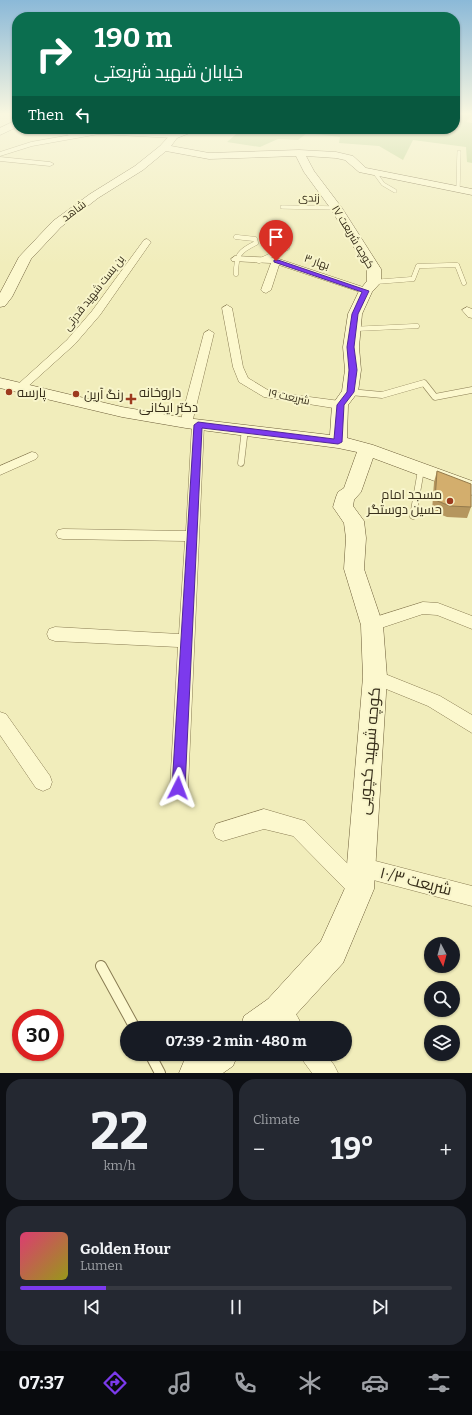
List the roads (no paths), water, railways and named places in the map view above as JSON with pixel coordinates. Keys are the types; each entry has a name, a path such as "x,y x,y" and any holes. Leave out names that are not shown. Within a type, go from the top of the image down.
{"street":[{"name":"شاهد","path":"0,303 5,297 25,256 57,224 94,196 143,165"},
{"name":"کوچه شریعت ۱۷","path":"305,165 336,208 374,269 370,287"},
{"path":"357,165 363,170 375,173 472,192"},
{"name":"بن بست شهید قدرتی","path":"20,388 71,342 96,313 148,242"},
{"name":"بهار ۳","path":"235,259 276,261 370,287"},
{"path":"266,290 276,261"},
{"path":"338,442 340,405 350,392 353,370 351,347 355,314 370,287"},
{"name":"شریعت ۱۹","path":"227,308 238,367 243,380 268,394 298,400 340,405"},
{"path":"178,788 193,536 192,424 209,333"},
{"path":"0,383 122,412 192,424 245,429 338,442 367,449 472,488"},
{"name":"کوچه شهید کچویی","path":"286,1019 332,952 359,878 376,677 372,626 354,569 356,538 354,520 343,508 345,497 352,492 367,449"},
{"path":"0,471 32,456"},
{"path":"63,534 193,536"},
{"path":"372,626 423,608 438,609 472,623"},
{"path":"55,634 187,641"},
{"path":"376,677 434,701 472,725"},
{"path":"0,720 43,782"},
{"path":"223,831 264,819 298,828 359,878"},
{"name":"شریعت ۱۰/۳","path":"359,878 472,896"},
{"path":"196,1073 212,1061"},
{"path":"317,1061 326,1073"}],"lane":[{"path":"458,189 459,165"},
{"path":"375,173 377,179 385,187 395,191"},
{"name":"زندی","path":"282,207 336,208"},
{"path":"236,237 255,240 256,243 240,250 235,259 236,274"},
{"path":"259,261 287,248"},
{"path":"370,287 413,279 418,266 457,265 464,283"},
{"path":"353,329 417,326"},
{"path":"350,392 382,395 424,383 435,397 472,390"},
{"path":"241,463 245,429"},
{"path":"413,516 421,470"},
{"path":"101,966 131,1021"},
{"path":"154,1061 160,1073"}],"place":[{"name":"پارسه","path":"9,392"},
{"name":"رنگ آرین","path":"76,394"},
{"name":"داروخانه دکتر ایکانی","path":"131,399"},
{"name":"مسجد امام حسین دوستگر","path":"450,501"}]}
